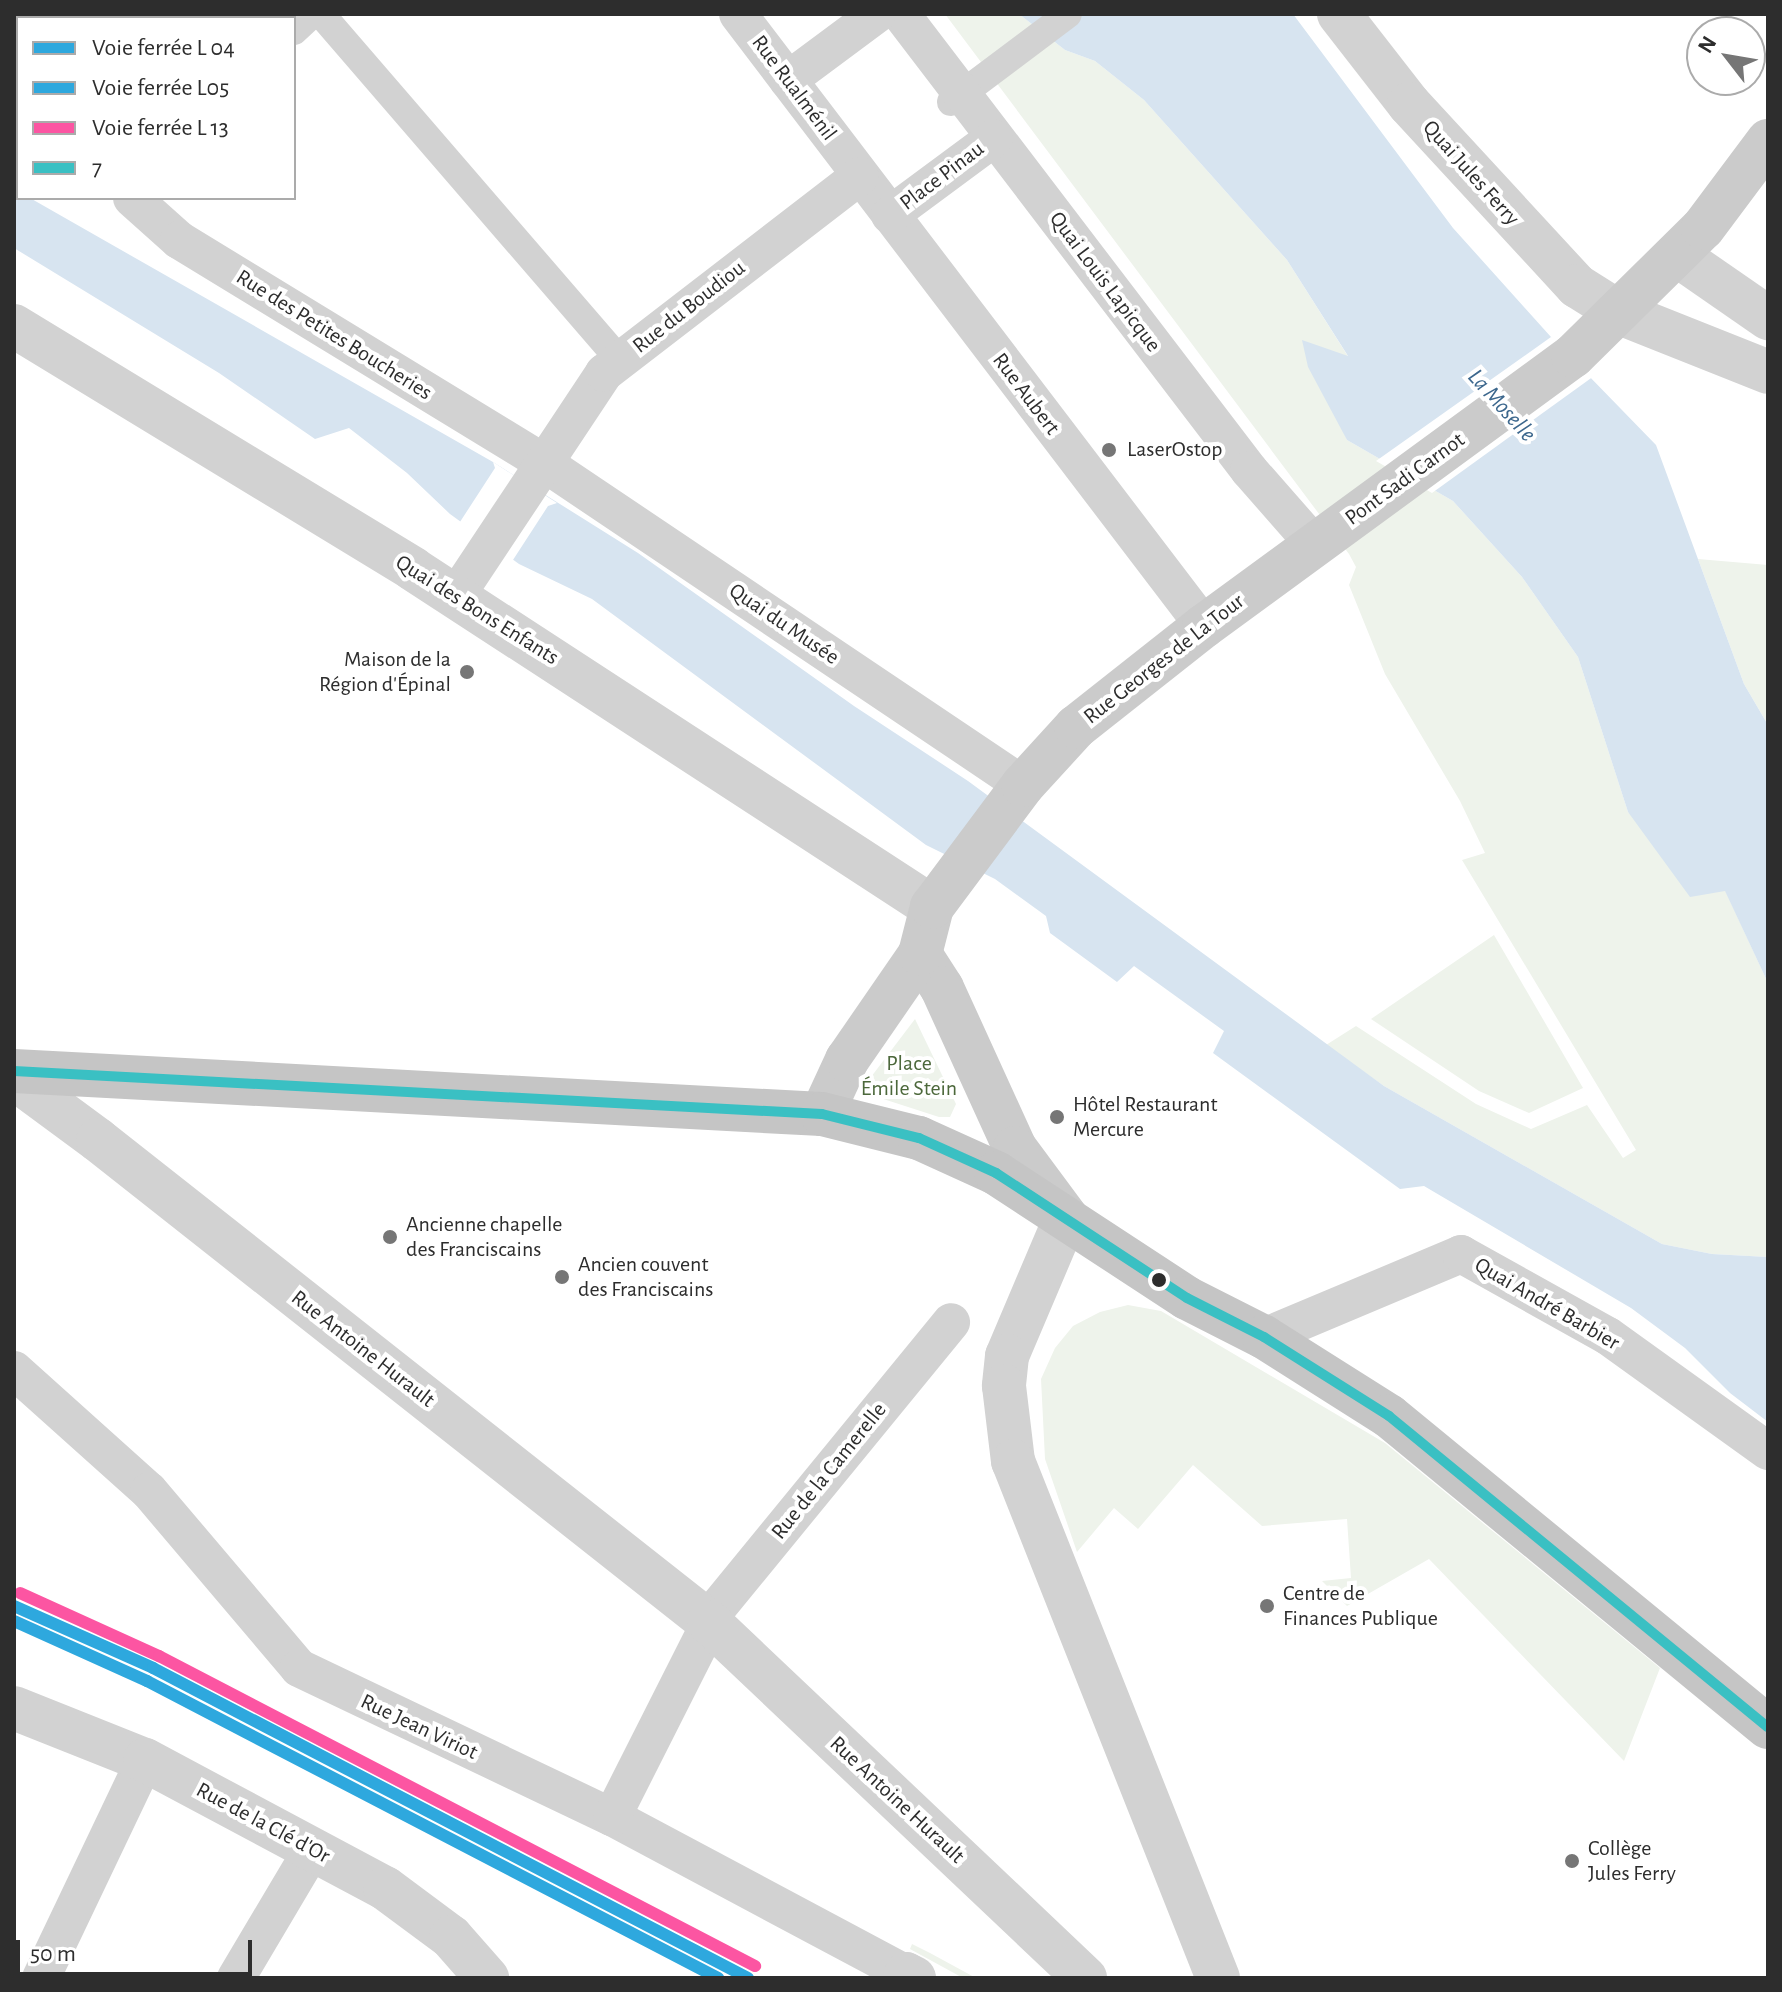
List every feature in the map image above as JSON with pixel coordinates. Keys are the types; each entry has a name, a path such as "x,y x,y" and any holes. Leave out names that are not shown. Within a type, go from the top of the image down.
{"main road":[{"name":"Pont Sadi Carnot","path":"1315,545 1573,356 1690,241 1768,141"},
{"name":"Rue Georges de La Tour","path":"932,907 1023,785 1076,727 1204,626 1315,545"},
{"path":"822,1114 847,1060 920,954 932,907"},
{"path":"920,954 942,988 1015,1148 1066,1217"},
{"path":"14,1071 822,1114 919,1138 996,1173 1187,1298 1264,1337 1389,1416 1768,1727"}],"street":[{"path":"296,29 312,14"},
{"path":"321,14 620,360"},
{"name":"Rue Rualménil","path":"738,14 854,169"},
{"path":"788,80 877,14"},
{"name":"Quai Louis Lapicque","path":"901,14 957,98 994,138 1249,470 1315,545"},
{"path":"957,98 1068,14"},
{"name":"Quai Jules Ferry","path":"1339,14 1409,104 1533,242 1577,286 1620,313 1768,372"},
{"name":"Place Pinau","path":"890,215 994,138"},
{"name":"Rue du Boudiou","path":"456,596 604,373 854,169"},
{"name":"Rue Aubert","path":"854,169 1204,626"},
{"name":"Rue des Petites Boucheries","path":"134,200 179,240 537,474"},
{"path":"1690,241 1768,318"},
{"name":"Quai des Bons Enfants","path":"14,326 456,596 932,907"},
{"name":"Quai du Musée","path":"537,474 1023,785"},
{"name":"Rue Antoine Hurault","path":"14,1078 98,1140 709,1622 1085,1978"},
{"path":"1066,1217 1007,1356 1004,1386 1013,1461 1215,1973"},
{"name":"Quai André Barbier","path":"1264,1337 1461,1254 1608,1336 1768,1451"},
{"name":"Rue de la Camerelle","path":"709,1622 951,1322"},
{"name":"Rue Jean Viriot","path":"14,1370 149,1491 299,1668 612,1817 908,1977"},
{"path":"612,1817 709,1622"},
{"name":"Rue de la Clé d'Or","path":"14,1708 145,1760 385,1888 451,1937 487,1978"},
{"path":"41,1978 145,1760"},
{"path":"236,1978 312,1850"}],"green space":[{"path":"945,14 1019,14 1065,50 1095,61 1144,100 1287,260 1349,358 1303,341 1347,440 1453,501 1522,577 1578,657 1628,812 1725,890 1768,983 1768,1257 1712,1254 1662,1244 1384,1086 1326,1045 1356,1026 1476,1104 1531,1129 1587,1105 1623,1158 1636,1150 1462,860 1485,853 1460,801 1385,674 1349,585 1356,567 1349,554"},
{"path":"1698,559 1768,565 1768,725 1744,684"},
{"path":"1494,935 1583,1088 1529,1113 1479,1091 1371,1019"},
{"name":"Place Émile Stein","path":"915,1019 956,1104 950,1117 939,1117 874,1096 869,1090 871,1077"},
{"path":"1128,1305 1161,1311 1385,1443 1660,1668 1624,1761 1429,1559 1347,1606 1322,1581 1351,1578 1347,1519 1262,1526 1193,1465 1138,1529 1114,1508 1077,1552 1045,1459 1041,1379 1055,1348 1073,1326 1100,1312"},
{"path":"912,1944 976,1978 963,1978 910,1949"}],"water":[{"name":"La Moselle","path":"1019,14 1293,14 1453,228 1551,337 1656,445 1744,684 1768,725 1768,983 1725,891 1690,897 1628,812 1578,657 1522,577 1453,501 1347,440 1308,367 1302,340 1348,356 1287,260 1144,100 1095,61 1065,50"},
{"path":"14,188 16,200 34,200 493,462 638,553 854,706 968,781 1384,1086 1662,1244 1712,1254 1768,1257 1768,1422 1730,1393 1685,1348 1631,1308 1424,1186 1400,1189 1213,1053 1224,1031 1134,966 1117,982 1050,933 1046,916 995,879 926,845 592,599 519,564 450,514 407,473 349,428 315,439 219,373 14,248"}],"pier":[{"path":"1551,337 1558,339 1594,376 1432,493 1376,461"},
{"path":"493,462 557,503 548,506 511,563 458,525 495,468"}],"transit line":[{"name":"7","path":"14,1071 822,1114 919,1138 996,1173 1187,1298 1264,1337 1389,1416 1768,1727"},
{"path":"20,1593 159,1656 755,1966"},
{"path":"14,1606 153,1668 748,1978"}],"rail line":[{"name":"L05","path":"14,1621 147,1681 718,1978"}],"place":[{"name":"LaserOstop","path":"1109,450"},
{"name":"Maison de la Région d'Épinal","path":"467,672"},
{"name":"Hôtel Restaurant Mercure","path":"1057,1117"},
{"name":"Ancienne chapelle des Franciscains","path":"390,1237"},
{"name":"Ancien couvent des Franciscains","path":"562,1277"},
{"name":"Centre de Finances Publique","path":"1267,1606"},
{"name":"Collège Jules Ferry","path":"1572,1861"}]}
